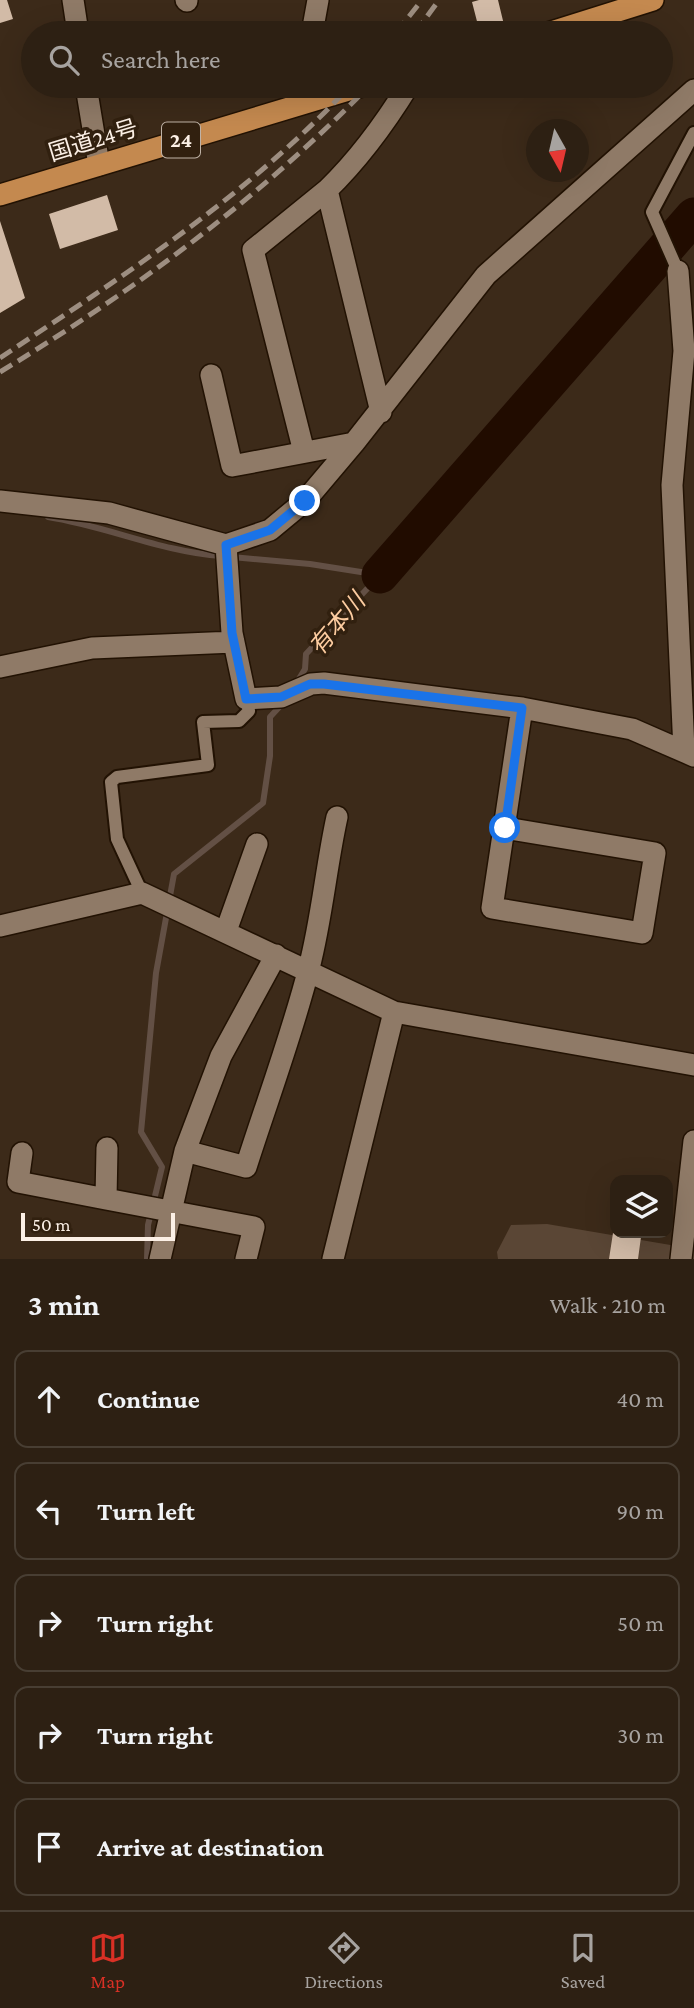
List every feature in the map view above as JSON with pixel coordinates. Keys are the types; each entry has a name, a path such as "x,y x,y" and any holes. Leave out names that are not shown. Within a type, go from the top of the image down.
{"highway":[{"path":"586,21 653,0"},
{"name":"国道24号","path":"0,195 99,166 295,98"}],"street":[{"path":"73,0 76,21"},
{"path":"314,21 318,0"},
{"path":"0,501 109,513 226,545 270,530 305,501 381,412 486,275 694,90"},
{"path":"88,98 99,166"},
{"path":"304,453 253,250 356,163 381,131 401,98"},
{"path":"327,190 381,412"},
{"path":"226,545 234,642 246,699 281,697 310,684 324,684 522,708 632,729 689,753 672,485 684,351 677,271"},
{"path":"211,375 232,466 354,443"},
{"path":"0,667 92,648 234,642"},
{"path":"505,828 656,853 642,933 492,908 522,708"},
{"path":"185,1151 246,1167 308,970 326,892 326,869 337,817"},
{"path":"226,931 257,844"},
{"path":"0,926 159,902 226,931 394,1012 694,1065"},
{"path":"160,1259 158,1209 185,1151 221,1056 276,955"},
{"path":"333,1259 394,1012"},
{"path":"681,1259 694,1141"},
{"path":"106,1199 107,1148"},
{"path":"22,1153 18,1182 254,1227 246,1259"}],"lane":[{"path":"677,271 652,212 694,133"},
{"path":"159,902 117,839 111,782 117,777 208,765 203,722 239,721 249,711 246,699"}],"shaded area":[{"path":"547,1224 610,1235 610,1238 629,1238 694,1249 694,1259 498,1259 497,1252 511,1225"}],"building":[{"path":"0,0 7,0 13,19 0,23"},
{"path":"498,0 503,21 477,21 472,2"},
{"path":"107,195 118,230 60,249 49,214"},
{"path":"0,221 25,298 0,313"},
{"path":"612,1238 641,1238 638,1259 609,1259"}],"waterway":[{"name":"有本川","path":"380,575 694,216"},
{"path":"48,517 199,554 221,556"},
{"path":"232,557 310,564 380,575"},
{"name":"有本川","path":"297,682 305,669 306,654 380,575"},
{"name":"有本川","path":"147,1259 148,1225 162,1167 141,1132 156,973 174,874 263,803 270,756 270,717 283,703"}],"railway":[{"path":"405,21 422,0"},
{"path":"424,21 439,0"},
{"path":"0,358 183,232 270,163 338,98"},
{"path":"0,372 99,309 194,241 284,167 357,98"}],"route":[{"path":"305,501 270,530 226,545 232,633 246,699 281,697 310,684 324,684 522,708 505,828"}]}
